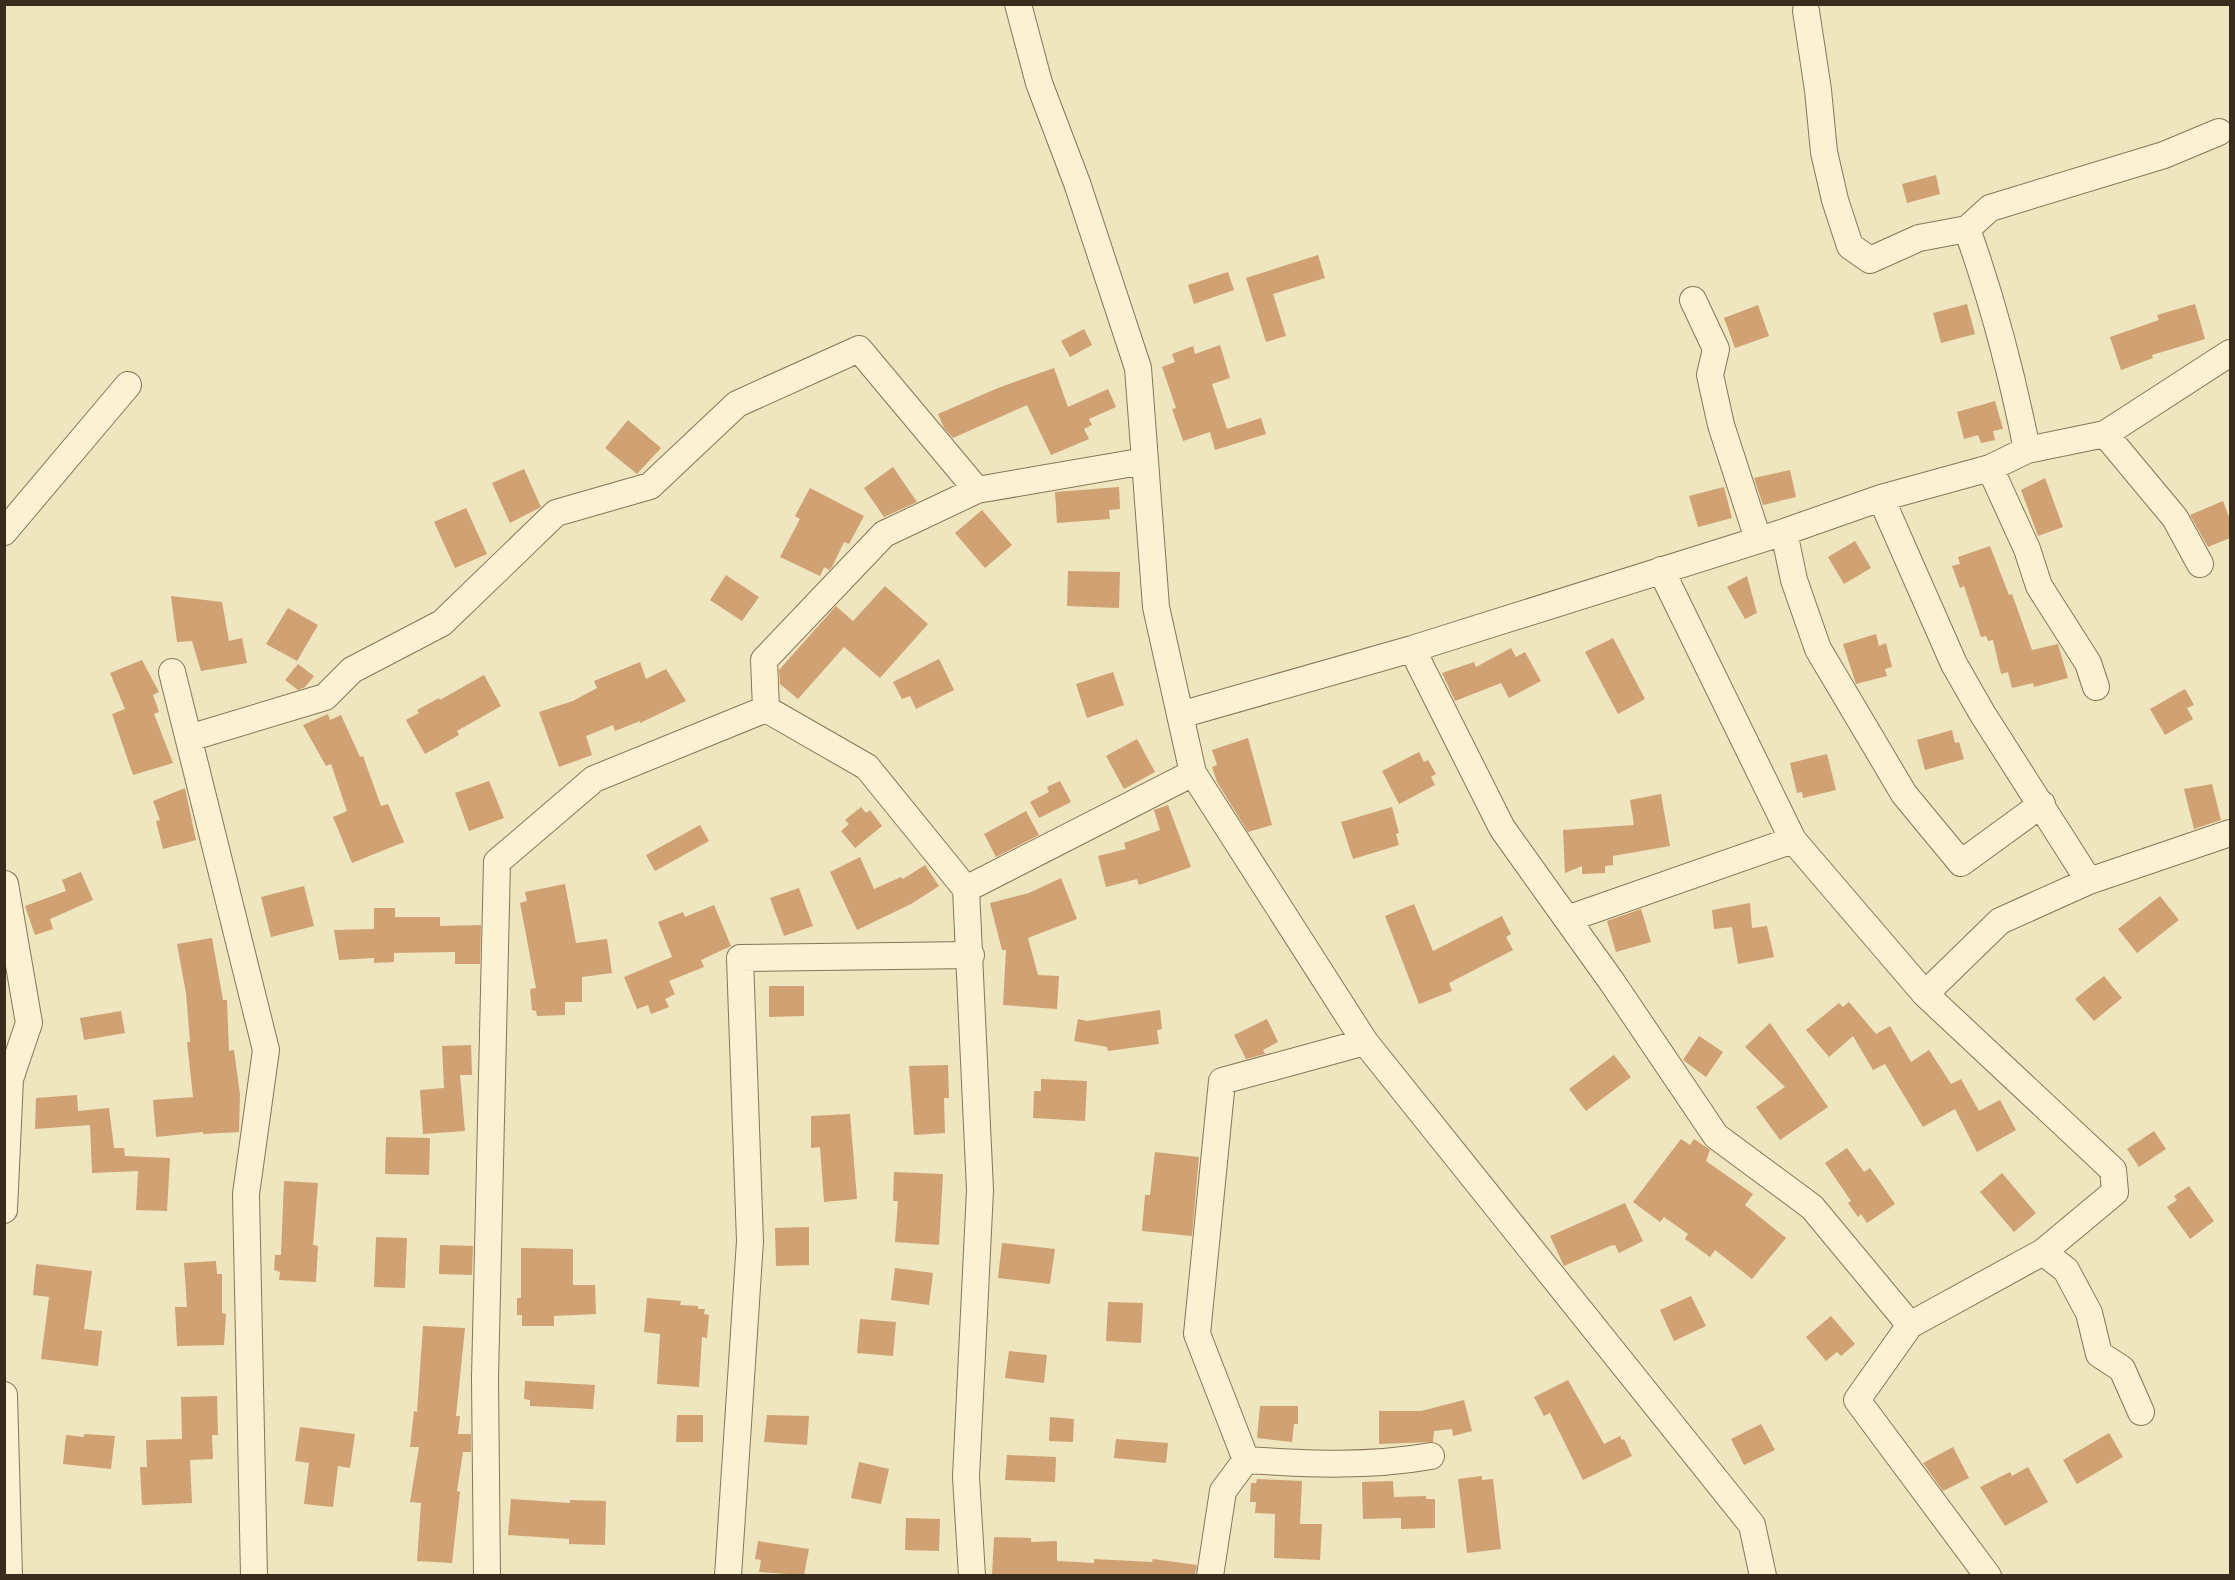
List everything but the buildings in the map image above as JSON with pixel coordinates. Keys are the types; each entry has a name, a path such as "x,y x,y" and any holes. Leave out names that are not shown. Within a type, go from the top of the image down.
{"street":[{"path":"1018,4 1039,83 1077,183 1138,368 1156,607 1193,773 1365,1042 1752,1525 1763,1575"},
{"path":"1806,11 1818,90 1824,152 1835,200 1850,246 1870,260 1919,238 1967,229 1990,208 2164,155 2219,132"},
{"path":"1967,229 1995,306 2027,450"},
{"path":"1693,300 1716,349 1710,375 1719,415 1758,539"},
{"path":"189,738 326,697 352,670 442,623 556,513 650,486 737,404 859,349 977,490"},
{"path":"1180,716 1412,649 1784,532 1881,498 1990,468 2027,450 2104,434 2230,353"},
{"path":"4,532 128,385"},
{"path":"2104,434 2175,518 2200,564"},
{"path":"766,709 764,660 884,534 977,490 1145,461"},
{"path":"1990,468 2027,549 2039,586 2088,663 2096,687"},
{"path":"1881,498 1954,664 1982,713 2089,881"},
{"path":"1784,532 1794,580 1818,649 1904,795 1961,862 2042,804"},
{"path":"1661,570 1793,840 1926,994 2113,1170 2115,1192 2043,1252 1910,1325 1857,1400 1988,1575"},
{"path":"1412,649 1502,828 1716,1136 1812,1207 1910,1325"},
{"path":"172,672 266,1050 246,1194 254,1575"},
{"path":"766,709 867,767 966,889 981,1190 966,1477 972,1575"},
{"path":"487,1575 485,1378 497,862 594,779 766,709"},
{"path":"966,889 1193,773"},
{"path":"1926,994 2000,921 2089,881 2230,833"},
{"path":"1567,919 1793,840"},
{"path":"4,1210 10,1080 29,1023 5,884"},
{"path":"728,1575 750,1241 740,958 971,955"},
{"path":"1246,1460 1197,1335 1222,1081 1365,1042"},
{"path":"2043,1252 2066,1270 2090,1313 2100,1354 2122,1369 2141,1412"},
{"path":"4,1395 9,1575"},
{"path":"1246,1460 1320,1465 1388,1463 1431,1456"},
{"path":"1210,1575 1223,1491 1246,1460"}]}
